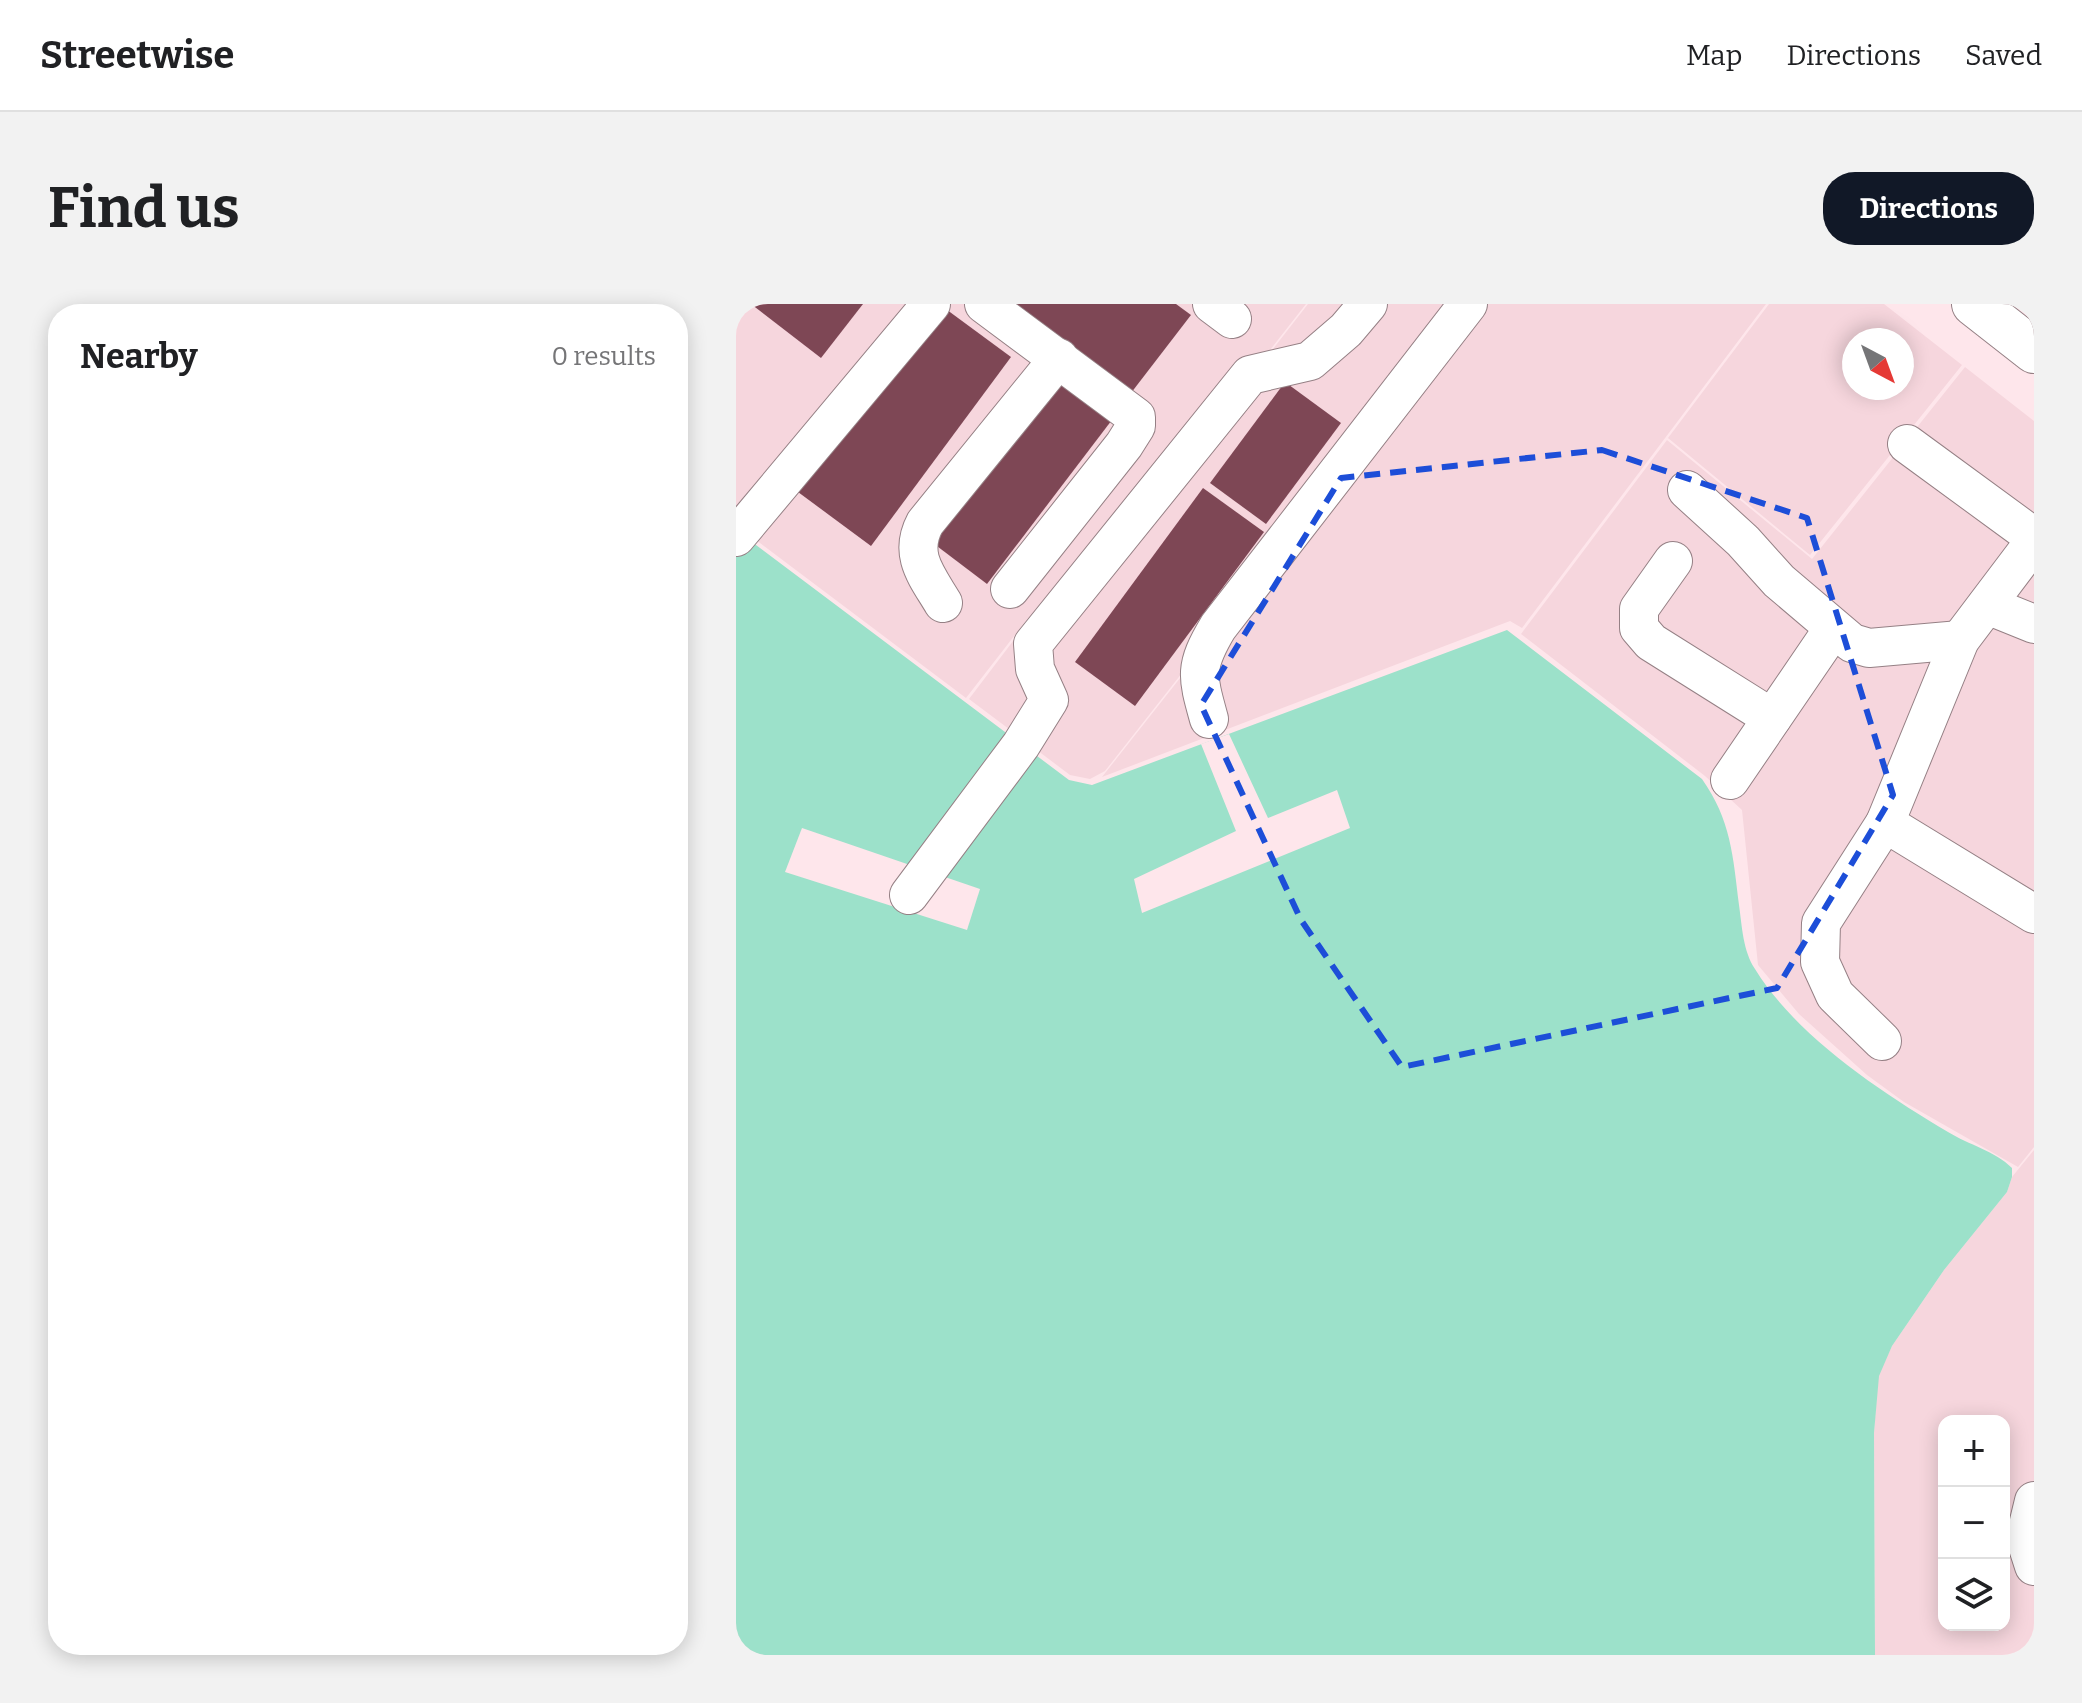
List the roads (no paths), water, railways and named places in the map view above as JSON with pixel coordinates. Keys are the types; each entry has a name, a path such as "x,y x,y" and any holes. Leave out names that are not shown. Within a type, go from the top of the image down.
{"main road":[{"path":"1974,304 2034,351"}],"lane":[{"path":"736,537 931,304"},
{"path":"984,304 1136,417 1136,426 1010,589"},
{"path":"909,895 1021,745 1049,700 1035,669 1033,644 1250,375 1310,361 1346,330 1368,304"},
{"path":"1209,719 1198,679 1202,653 1218,627 1468,304"},
{"path":"943,603 916,552 917,538 925,523 1059,358"},
{"path":"1882,1041 1835,995 1820,962 1821,923 1885,823 1960,640 2034,539 1907,444"},
{"path":"1687,490 1743,541 1779,581 1852,643 1869,648 1960,640"},
{"path":"1673,561 1639,609 1639,628 1651,642 1772,718"},
{"path":"1987,605 2034,624"},
{"path":"1730,780 1833,629"},
{"path":"1885,823 2034,914"},
{"path":"2034,1501 2025,1538 2034,1566"}]}
